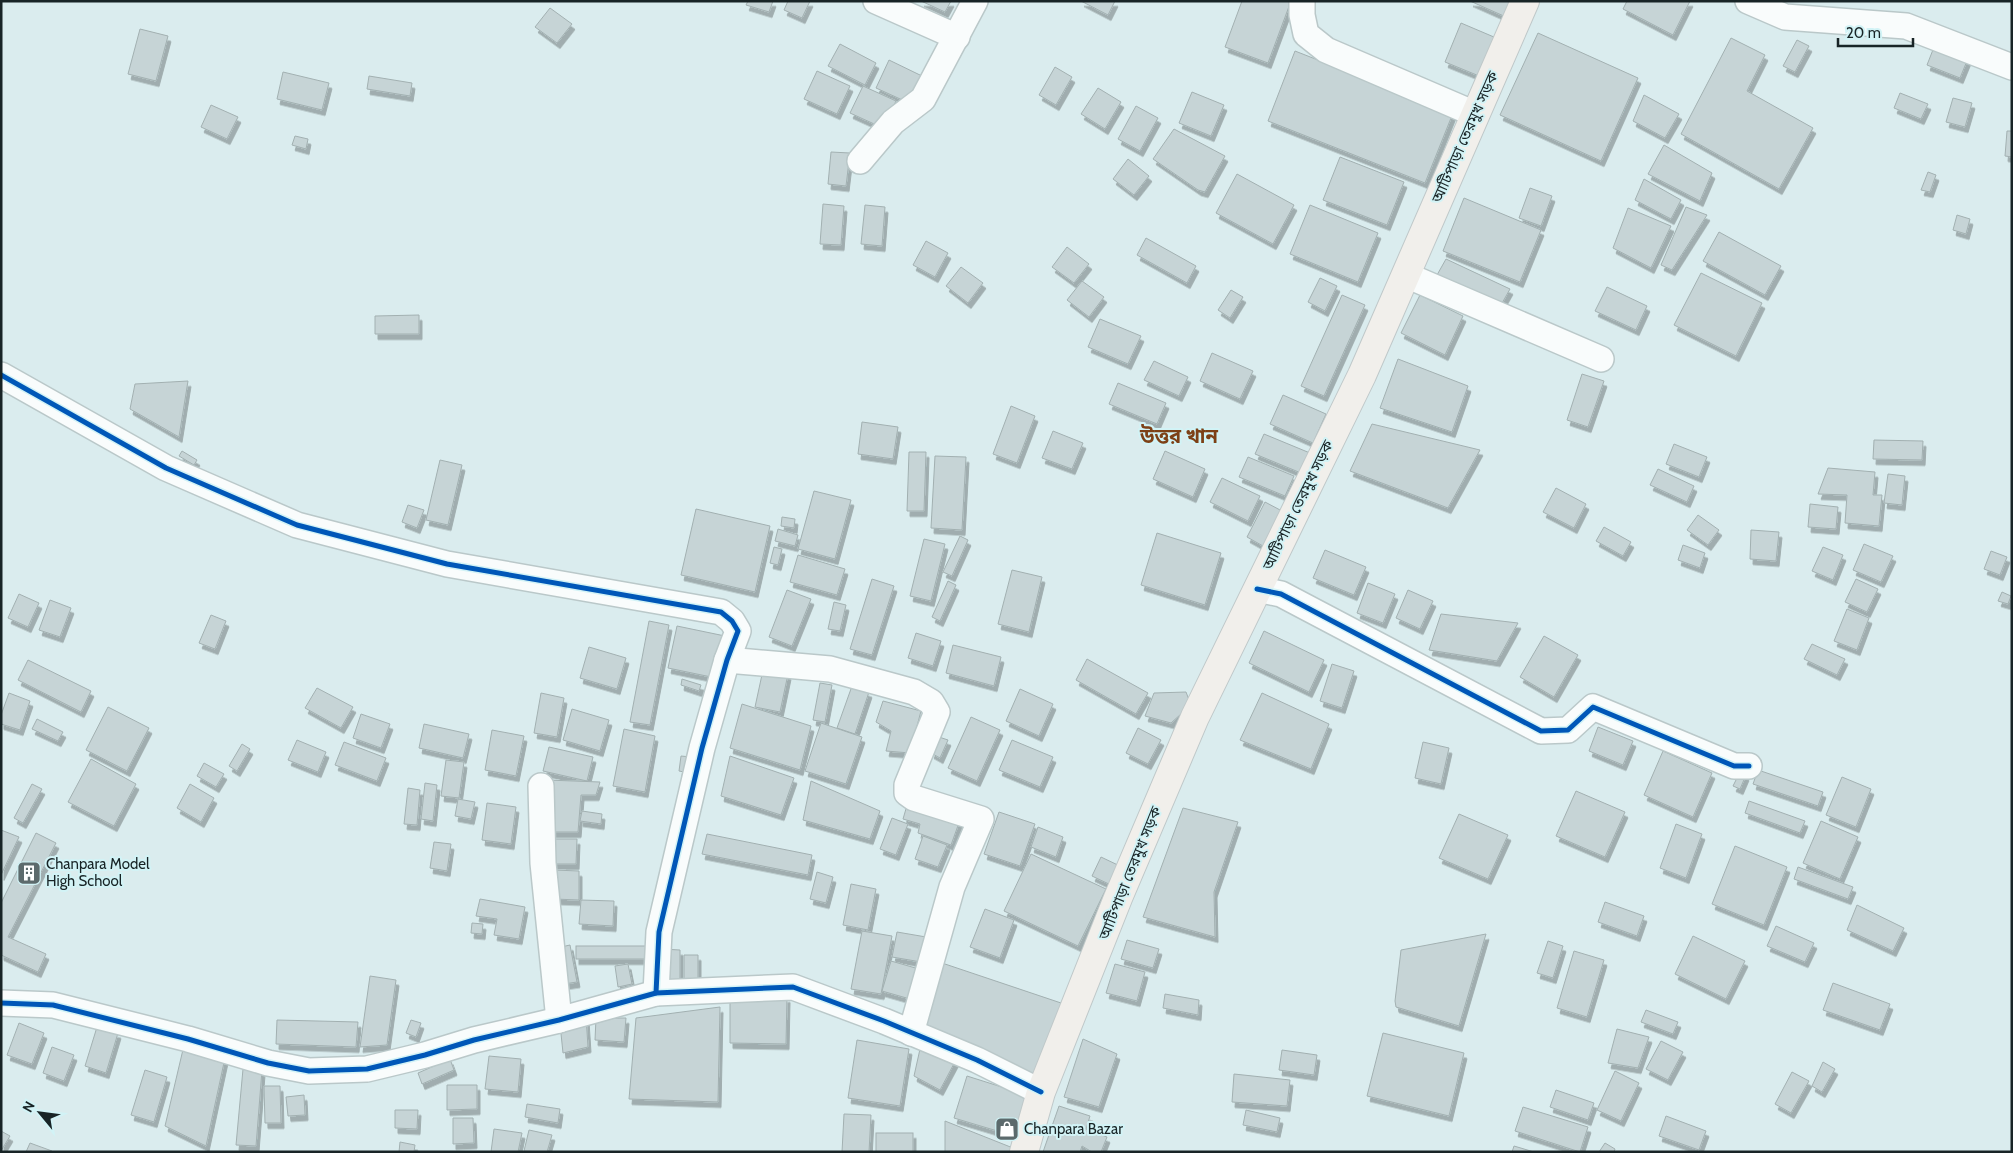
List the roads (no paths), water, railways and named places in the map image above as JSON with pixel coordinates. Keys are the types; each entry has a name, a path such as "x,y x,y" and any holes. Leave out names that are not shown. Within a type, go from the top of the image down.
{"main road":[{"name":"আটিপাড়া তেরমুখ সড়ক","path":"1024,1152 1042,1092 1118,898 1195,717 1362,375 1525,1"}],"street":[{"path":"876,1 958,37"},
{"path":"860,161 893,122 923,99 943,59 958,37 975,1"},
{"path":"1302,1 1302,15 1306,34 1326,50 1475,114"},
{"path":"1748,1 1785,16 1906,26 2012,67"},
{"path":"1406,275 1601,359"},
{"path":"1,376 166,468 297,526 447,564 721,612 732,621 738,631 727,660 702,748 659,932 656,993"},
{"path":"1257,589 1281,594 1541,731 1568,730 1593,707 1734,766 1749,766"},
{"path":"727,660 830,669 914,692 931,702 937,712 907,785 907,793 914,798 981,819 952,887 911,1034"},
{"path":"541,786 543,863 559,1020"},
{"path":"1,1003 53,1004 188,1039 268,1063 309,1071 367,1069 425,1056 474,1040 559,1020 656,993 793,987 884,1021 911,1034 977,1060 1042,1092"}],"place":[{"name":"Chanpara Model High School","path":"29,873"},
{"name":"Chanpara Bazar","path":"1007,1129"}],"district":[{"name":"উত্তর খান","path":"1179,436"}]}
